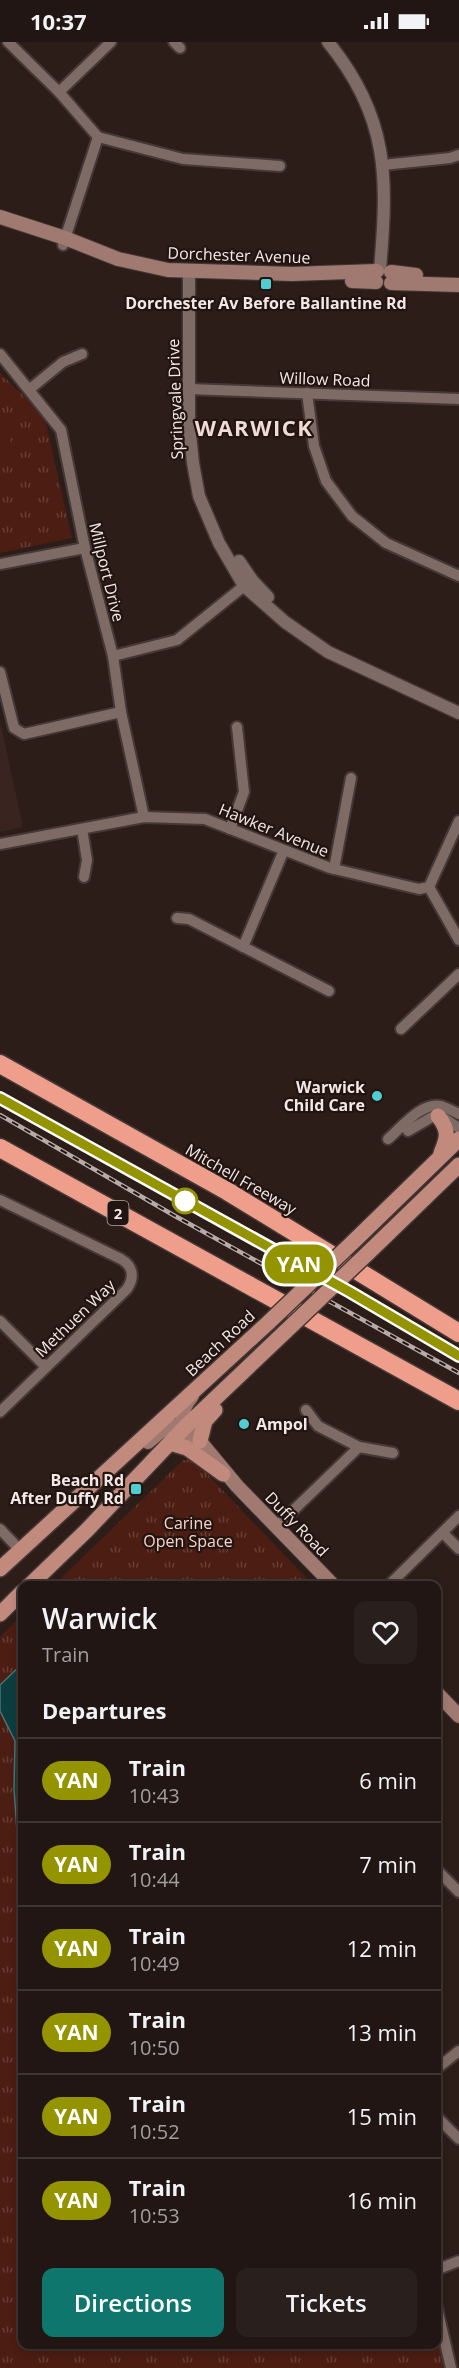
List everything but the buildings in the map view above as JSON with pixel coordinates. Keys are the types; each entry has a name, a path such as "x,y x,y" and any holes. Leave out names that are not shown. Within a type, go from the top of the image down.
{"highway":[{"name":"Mitchell Freeway","path":"0,1064 227,1191 459,1332"},
{"name":"2","path":"0,1148 459,1401"}],"main road":[{"name":"Dorchester Avenue","path":"0,217 138,271 193,276 292,274 459,278"},
{"name":"Dorchester Avenue","path":"0,225 64,241"},
{"name":"Dorchester Avenue","path":"384,275 459,285"},
{"path":"437,1161 448,1135 446,1126 438,1116"},
{"name":"Beach Road","path":"0,1569 270,1322 459,1139"},
{"path":"34,1581 88,1529 183,1429 459,1164"},
{"path":"200,1441 205,1421 261,1355"},
{"path":"183,1429 184,1407 198,1388"},
{"path":"90,1486 114,1473 161,1431 175,1426 183,1429"},
{"name":"Duffy Road","path":"183,1429 193,1433 237,1486 329,1581"},
{"name":"Duffy Road","path":"183,1429 188,1438 237,1486"},
{"path":"170,1443 187,1448 223,1474"},
{"path":"0,1614 18,1596"},
{"path":"441,1697 459,1716"}],"street":[{"path":"8,42 59,92 98,137 183,159 280,166"},
{"path":"59,92 111,42"},
{"path":"328,42 346,64 366,100 387,165"},
{"path":"339,42 352,59 374,97 386,135 384,275"},
{"path":"64,241 98,137"},
{"path":"387,165 459,155"},
{"name":"Springvale Drive","path":"193,276 193,389 190,441 199,496 219,543 248,583 285,622 328,652 459,713"},
{"name":"Millport Drive","path":"0,354 61,430 85,548 113,656 121,712 144,817"},
{"path":"30,389 63,362 82,354"},
{"name":"Willow Road","path":"193,389 459,399"},
{"path":"307,393 314,446 326,481 352,516 386,543 459,576"},
{"path":"0,564 85,548"},
{"path":"113,656 177,640 248,583"},
{"name":"Springvale Drive","path":"248,583 332,646 459,704"},
{"path":"0,672 14,728 24,734 121,712"},
{"path":"230,829 243,792 237,727"},
{"path":"334,869 351,778"},
{"name":"Hawker Avenue","path":"0,844 144,817 205,819 334,869 419,889 429,887"},
{"path":"459,821 429,887 459,940"},
{"path":"82,829 87,860 84,877"},
{"path":"243,947 284,850"},
{"path":"177,918 189,919 329,991"},
{"path":"401,1029 459,974"},
{"path":"388,1139 428,1107 441,1106 459,1114"},
{"path":"408,1131 425,1119 438,1116 459,1128"},
{"name":"Methuen Way","path":"0,1200 121,1259 131,1271 132,1280 127,1289 0,1412"},
{"path":"0,1321 46,1367"},
{"path":"306,1410 318,1426 359,1447 393,1453"},
{"path":"276,1527 359,1447"},
{"path":"393,1581 459,1516"},
{"path":"0,1529 20,1550"},
{"path":"443,1533 459,1549"},
{"path":"441,1874 459,1892"},
{"path":"441,2065 459,2051"},
{"path":"441,2121 459,2139"},
{"path":"441,2268 459,2260"},
{"path":"441,2325 451,2368"}],"shaded area":[{"path":"0,721 23,827 0,832"}],"green space":[{"path":"0,373 44,415 72,538 0,553"},
{"path":"0,404 11,443 0,462"},
{"name":"Carine Open Space","path":"183,1460 194,1460 309,1581 58,1581"},
{"path":"18,1619 18,2349 440,2349 444,2368 0,2368 0,1637"}],"water":[{"path":"18,1668 18,1845 14,1789 15,1741 0,1711 0,1685"}],"railway":[{"path":"0,1098 350,1292 459,1356"},
{"path":"0,1115 175,1216 459,1373"}],"train":[{"name":"YAN","path":"0,1098 350,1292 459,1356"}],"place":[{"name":"Dorchester Av Before Ballantine Rd","path":"266,284"},
{"name":"Warwick Child Care","path":"377,1096"},
{"name":"Ampol","path":"244,1424"},
{"name":"Beach Rd After Duffy Rd","path":"136,1489"}],"district":[{"name":"WARWICK","path":"254,427"}]}
